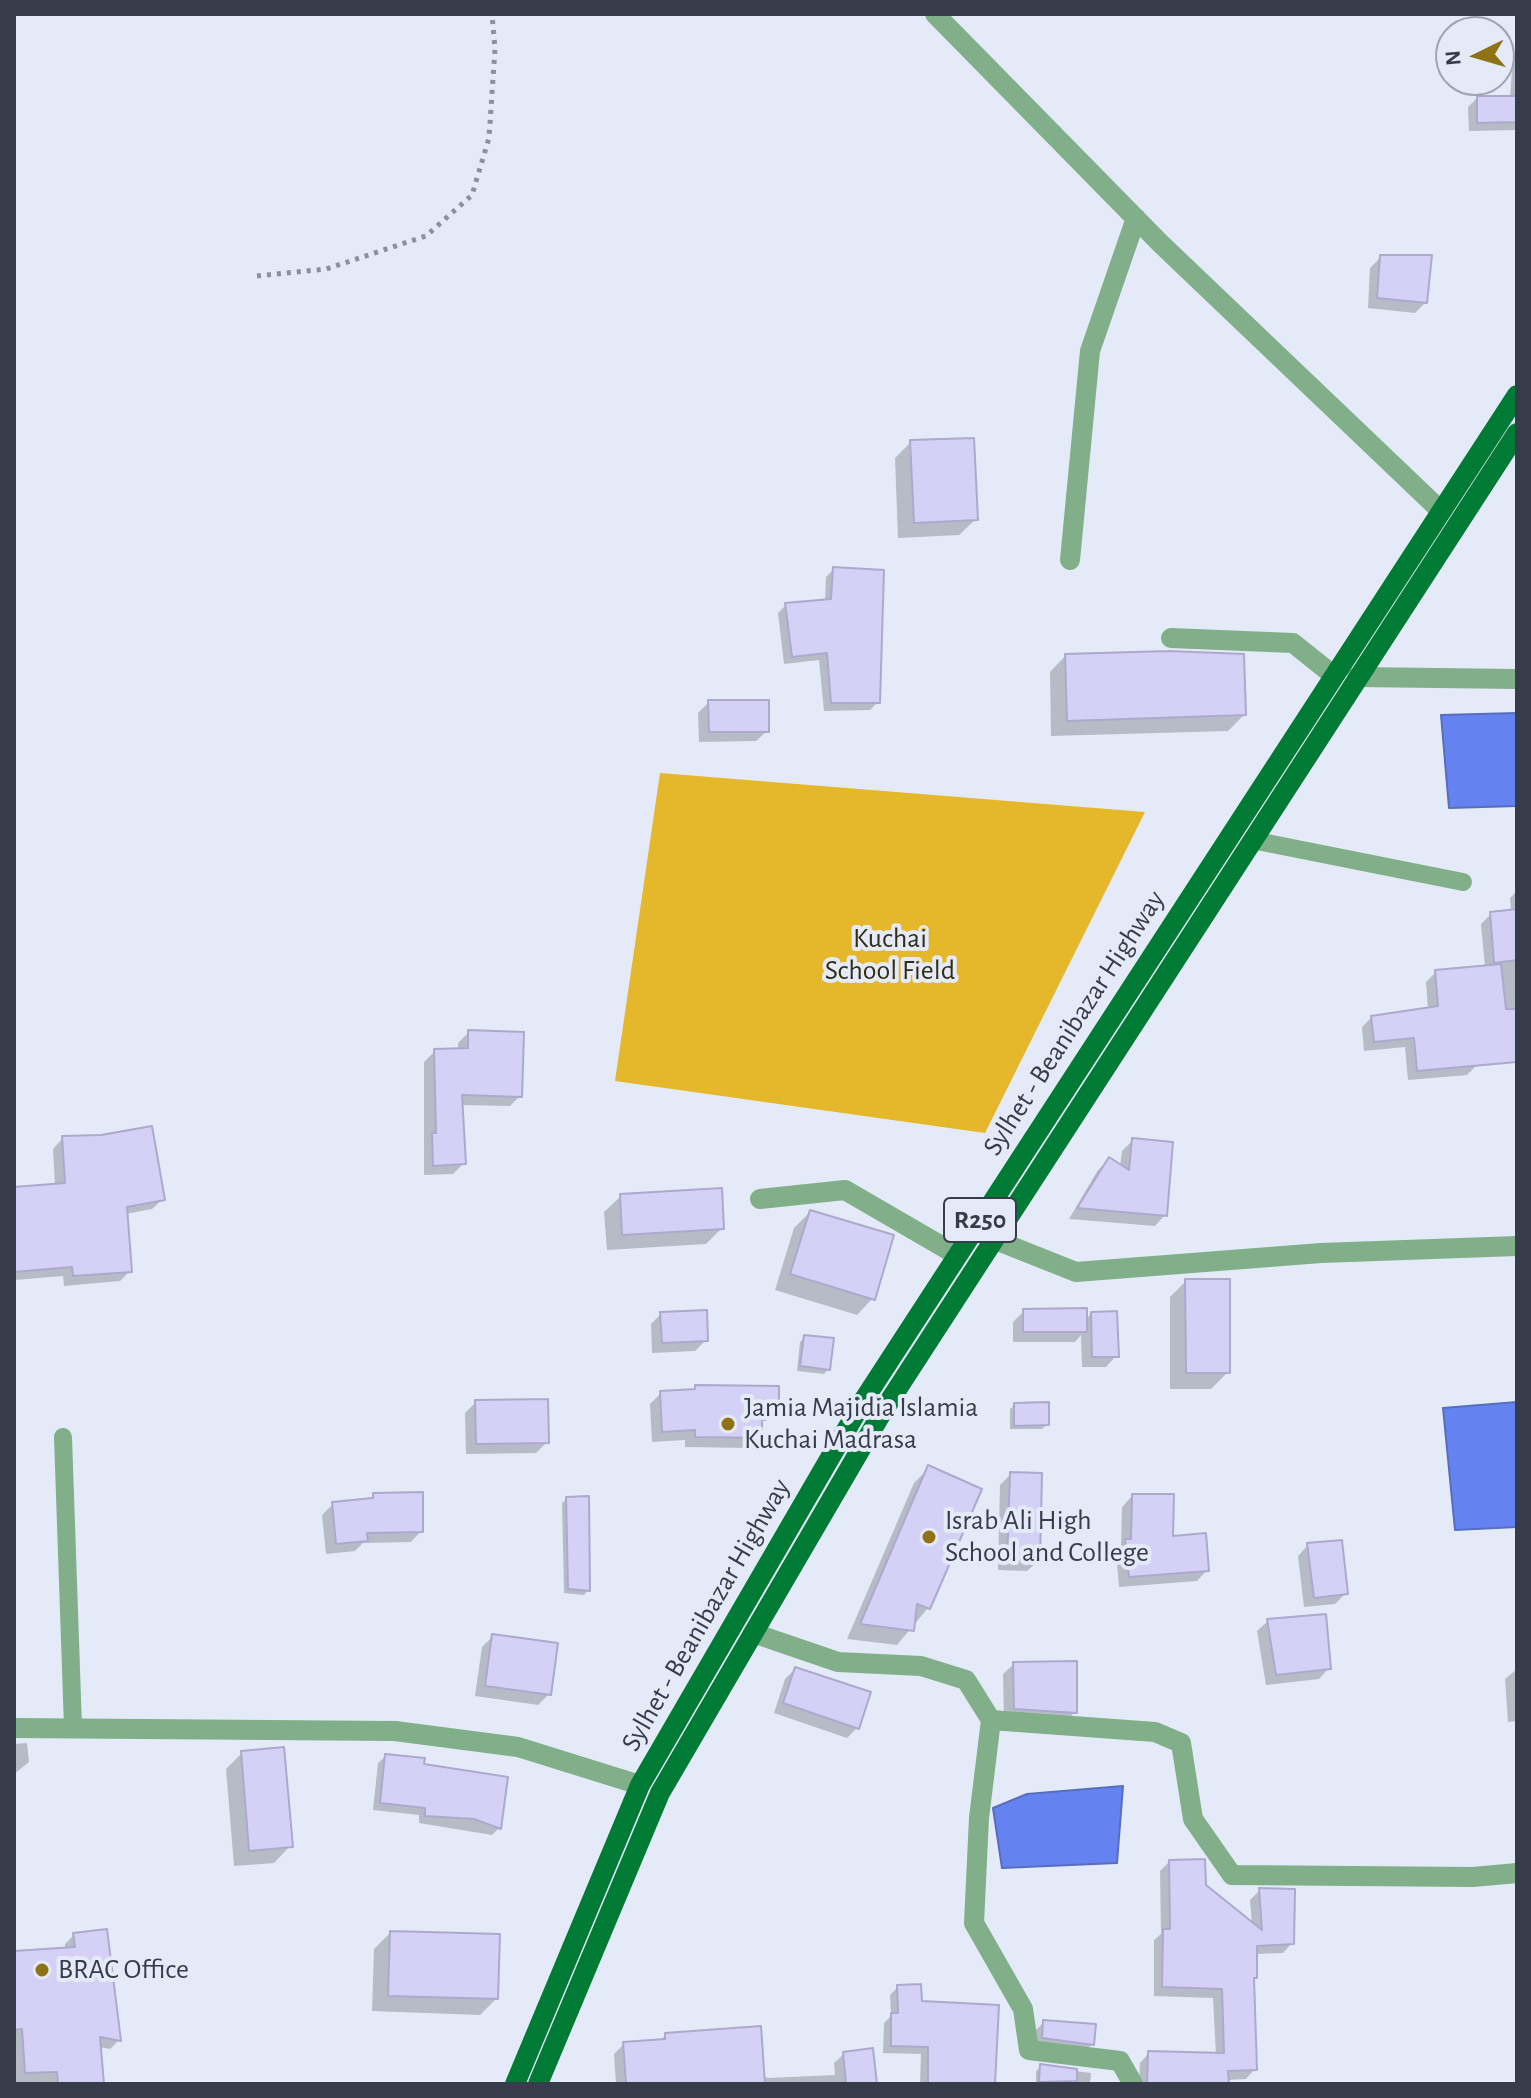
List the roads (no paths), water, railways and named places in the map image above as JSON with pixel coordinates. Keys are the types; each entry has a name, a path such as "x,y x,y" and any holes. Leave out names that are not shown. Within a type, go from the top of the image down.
{"main road":[{"name":"Sylhet - Beanibazar Highway","path":"515,2084 640,1785 863,1401 1517,395"},
{"name":"Sylhet - Beanibazar Highway","path":"538,2084 660,1793 883,1411 1517,433"}],"street":[{"path":"935,14 1136,218 1441,511"},
{"path":"1070,560 1090,351 1136,218"},
{"path":"1171,638 1293,643 1333,675"},
{"path":"1357,677 1517,679"},
{"path":"760,1199 845,1190 957,1255"},
{"path":"993,1239 1076,1272 1321,1253 1517,1246"},
{"path":"753,1633 838,1662 921,1666 966,1680 991,1720 979,1818 974,1923 1023,2009 1029,2050 1120,2061 1133,2084"},
{"path":"991,1720 1155,1732 1181,1743 1193,1819 1232,1875 1473,1877 1517,1873"},
{"path":"14,1728 395,1731 518,1747 640,1785"}],"lane":[{"path":"1252,840 1463,882"},
{"path":"63,1437 73,1727"}],"water":[{"path":"1517,713 1517,806 1449,808 1441,715"},
{"path":"1517,1402 1517,1527 1455,1530 1443,1408"},
{"path":"1123,1786 1117,1863 1002,1868 993,1808 1027,1794"}],"place":[{"name":"Jamia Majidia Islamia Kuchai Madrasa","path":"728,1424"},
{"name":"Israb Ali High School and College","path":"929,1537"},
{"name":"BRAC Office","path":"42,1970"}],"park label":[{"name":"Kuchai School Field","path":"890,955"}]}
